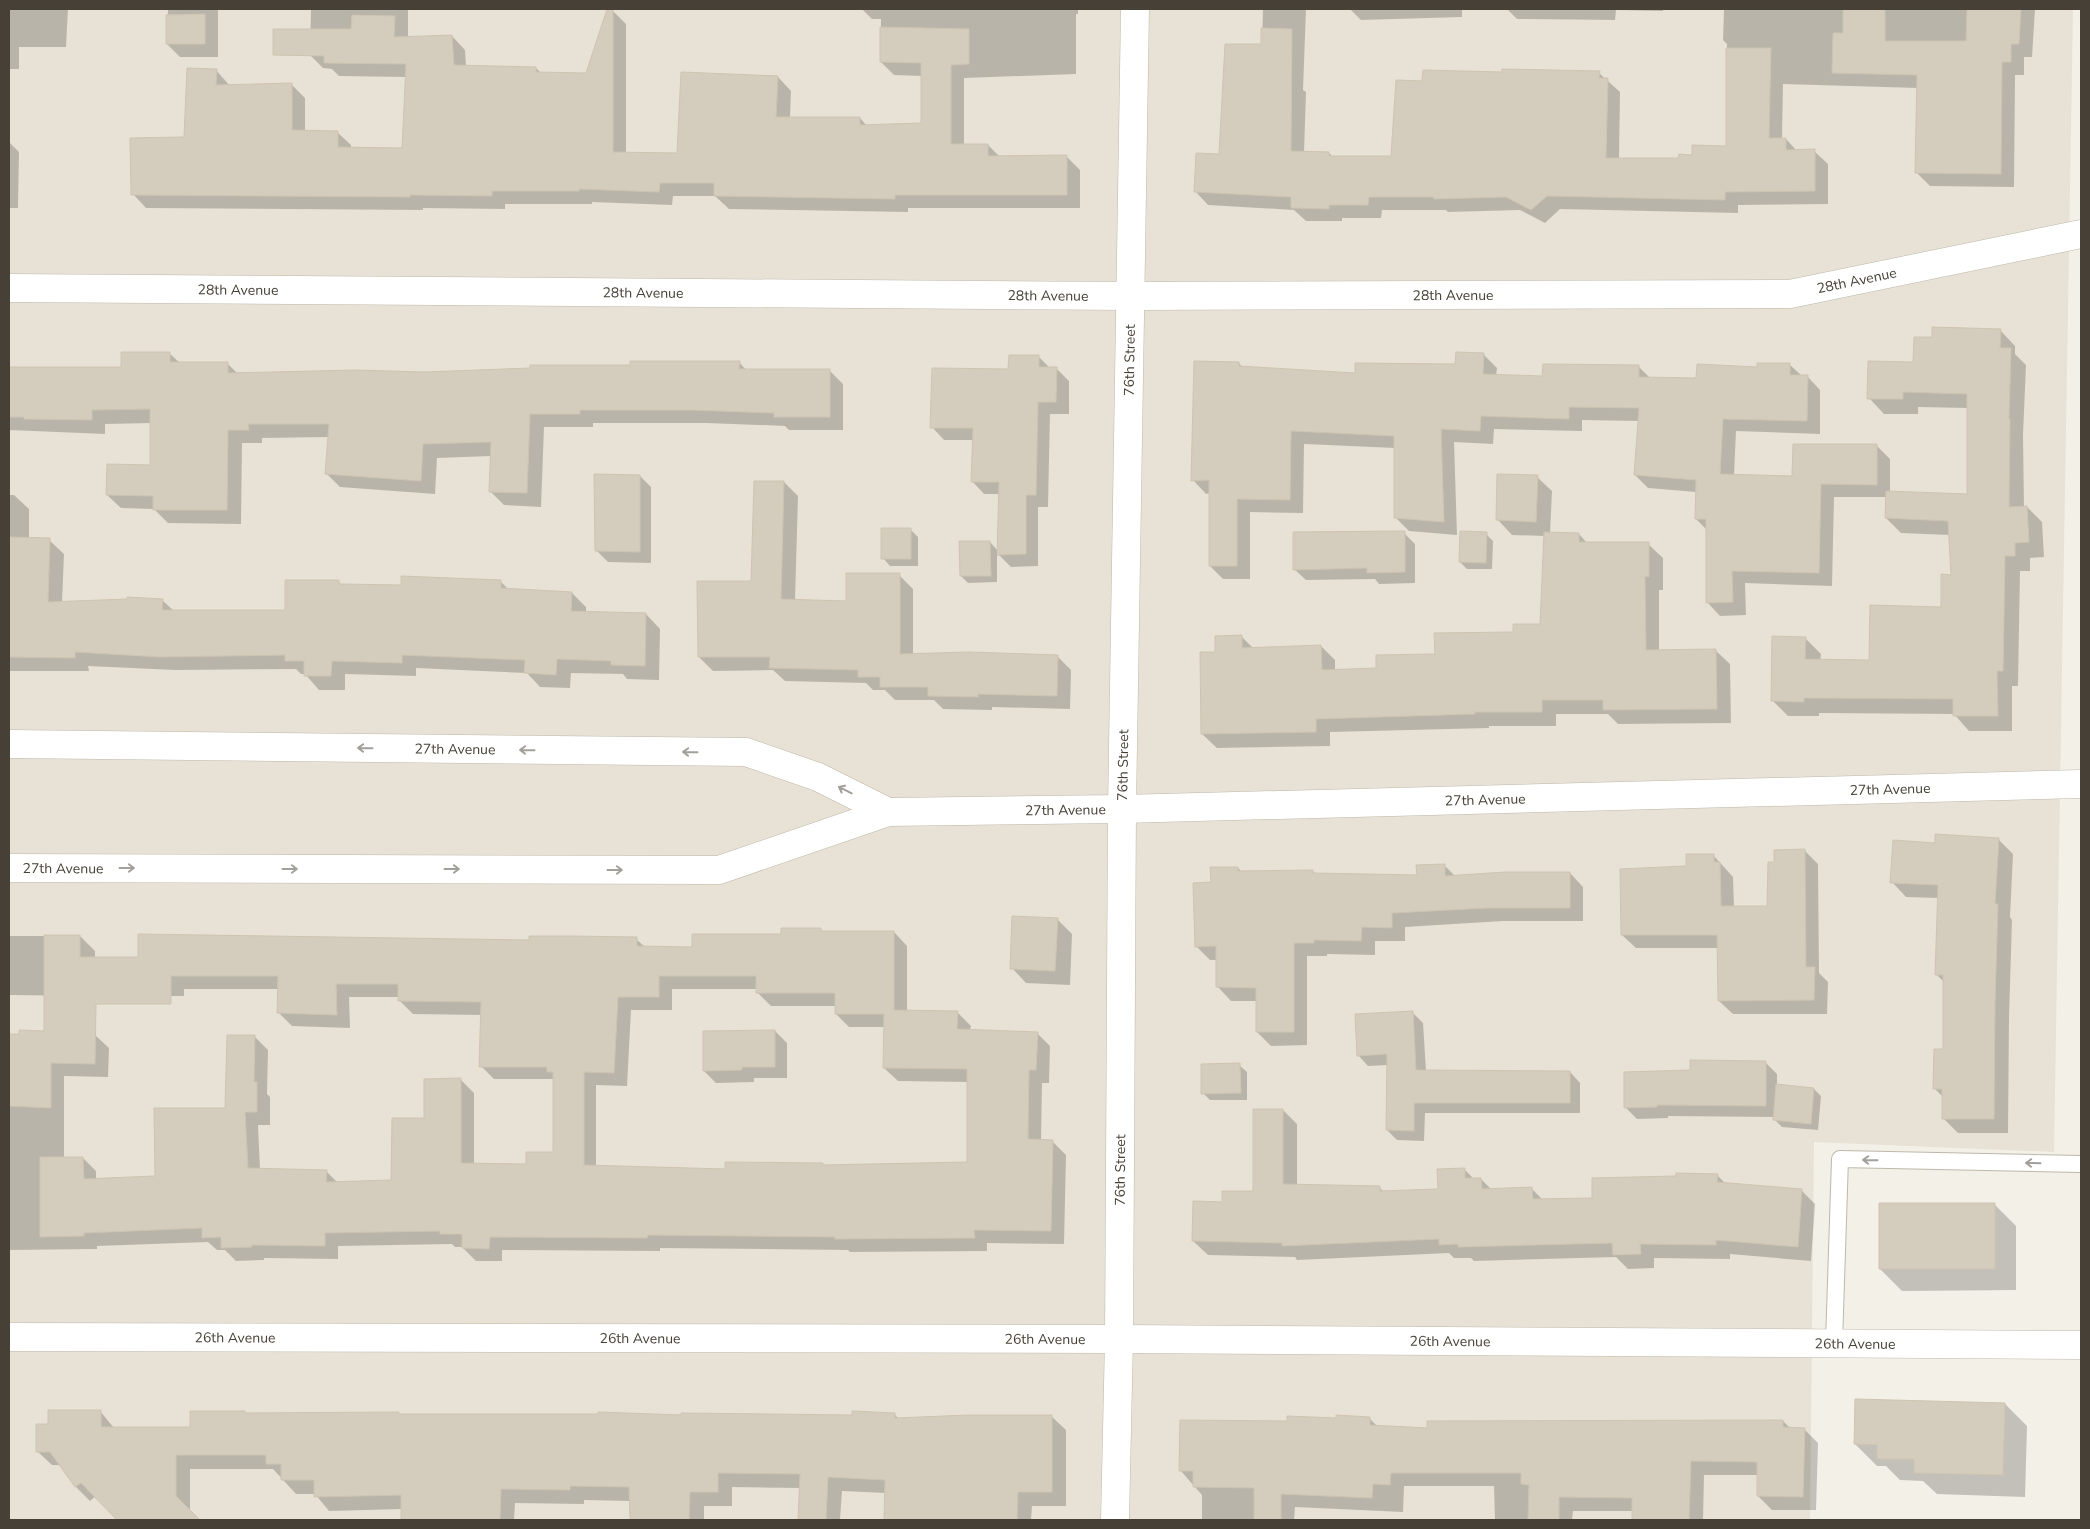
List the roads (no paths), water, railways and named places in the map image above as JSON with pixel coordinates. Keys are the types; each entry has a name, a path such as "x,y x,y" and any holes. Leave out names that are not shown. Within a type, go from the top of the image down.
{"street":[{"name":"76th Street","path":"1115,1520 1119,1339 1122,809 1132,296 1135,9"},
{"name":"28th Avenue","path":"9,288 1132,296 1790,294 2081,234"},
{"name":"27th Avenue","path":"9,744 746,752 818,777 888,812"},
{"name":"27th Avenue","path":"9,868 719,870 888,812 1122,809 2081,784"},
{"name":"26th Avenue","path":"9,1337 1119,1339 2081,1345"}],"lane":[{"path":"1834,1344 1840,1159 2081,1164"}]}
